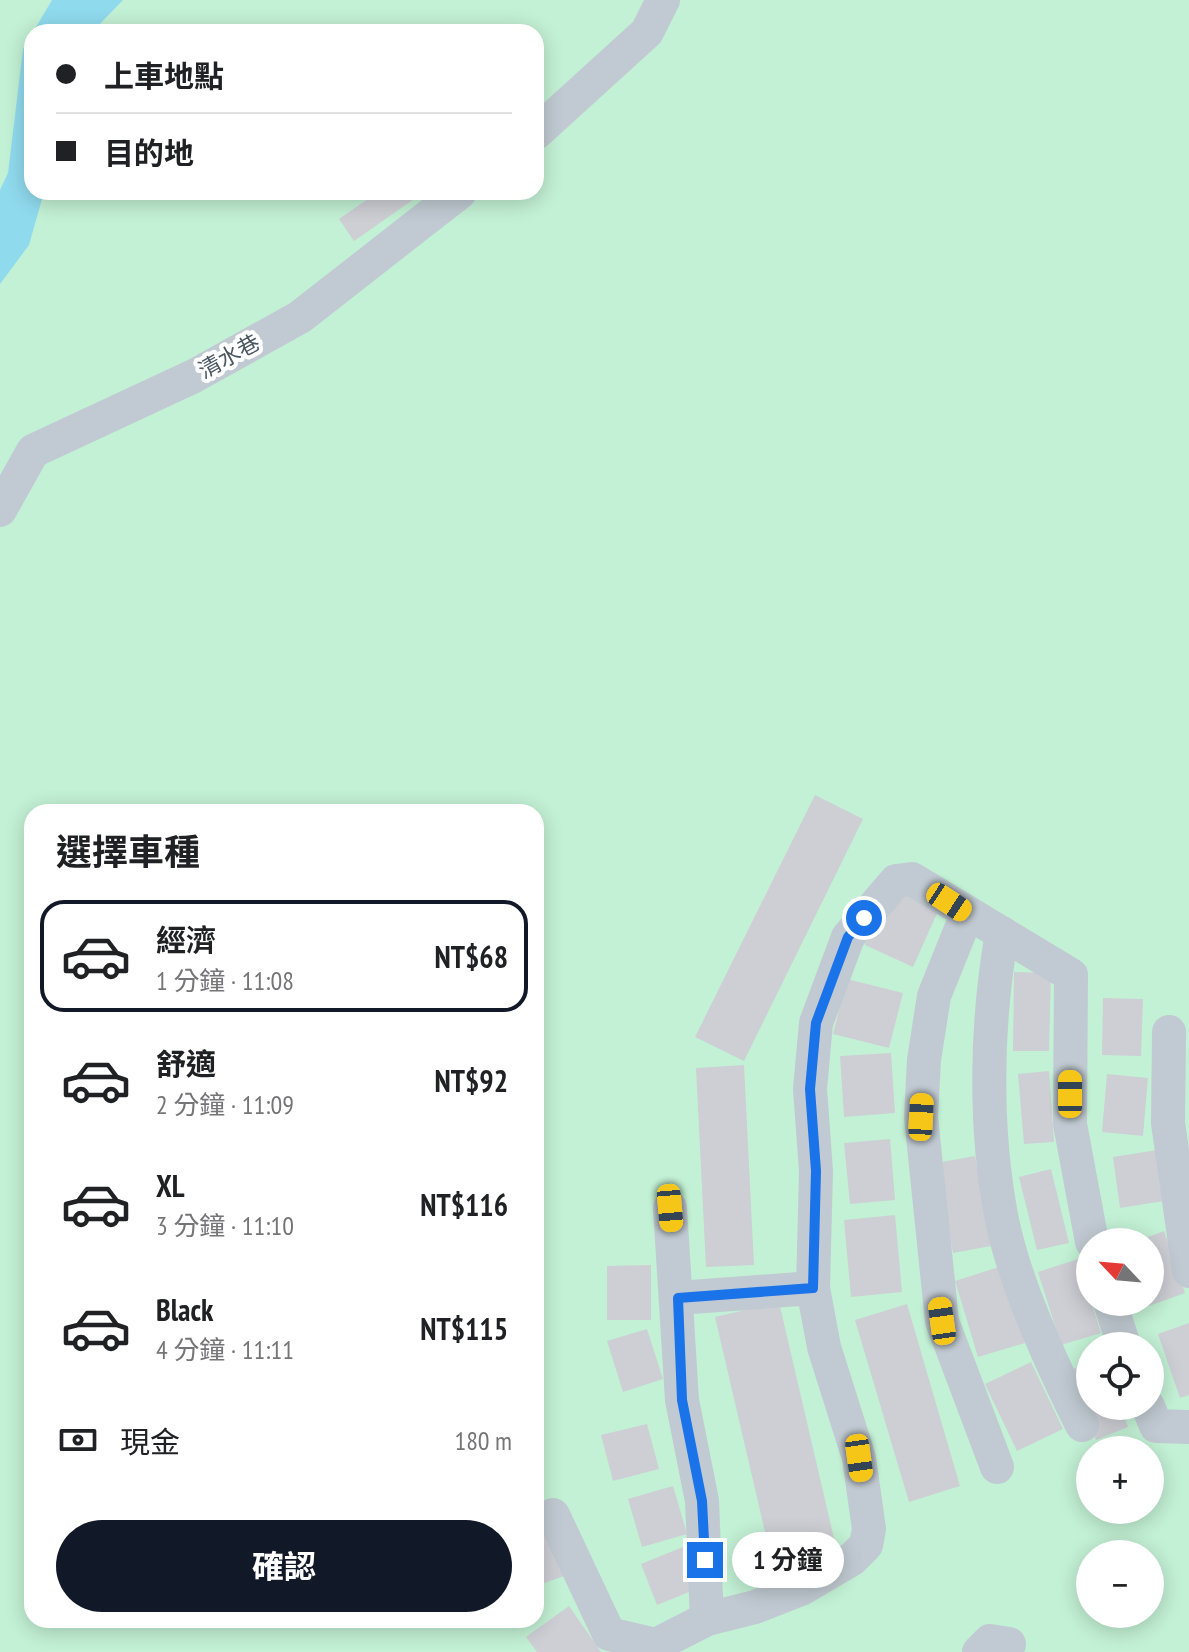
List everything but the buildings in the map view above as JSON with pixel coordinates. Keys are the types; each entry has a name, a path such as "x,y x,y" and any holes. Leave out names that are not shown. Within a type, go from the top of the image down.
{"lane":[{"path":"544,126 647,32 663,0"},
{"name":"清水巷","path":"0,510 33,451 194,376 300,317 450,200"},
{"path":"553,1515 609,1634 656,1645 707,1619 755,1607 801,1589 852,1559 866,1545 869,1529 859,1458 824,1347 813,1288 816,1171 810,1089 816,1023 848,937 896,881 912,879 1071,975 1070,1124 1089,1228"},
{"path":"967,914 934,996 924,1060 921,1117 942,1321 997,1467"},
{"path":"1002,933 994,989 992,1133 1003,1221 1051,1364 1082,1425"},
{"path":"1169,1032 1168,1123 1189,1271"},
{"path":"670,1208 682,1400 702,1501 707,1619"},
{"path":"678,1298 813,1288"},
{"path":"1154,1420 1156,1426 1189,1427"}],"green space":[{"path":"0,0 1189,0 1189,1652 0,1652"}],"water":[{"path":"52,0 123,0 100,24 38,24"},
{"path":"23,49 24,200 42,200 29,245 0,284 0,190 8,173"}],"route":[{"path":"705,1560 702,1501 682,1400 678,1298 813,1288 816,1171 810,1089 816,1023 848,937 864,918"}]}
